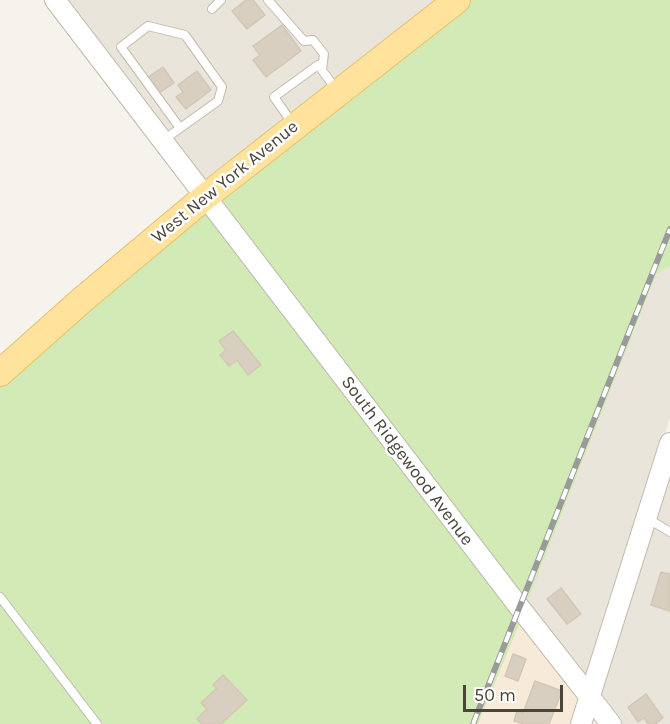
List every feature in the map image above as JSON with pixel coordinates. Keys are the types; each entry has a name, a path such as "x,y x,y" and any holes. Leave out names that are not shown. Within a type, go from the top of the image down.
{"main road":[{"name":"West New York Avenue","path":"0,373 109,277 205,197 451,2"}],"street":[{"name":"South Ridgewood Avenue","path":"55,0 611,724"},
{"path":"581,724 670,443"}],"lane":[{"path":"212,9 221,0"},
{"path":"268,0 304,41 313,40 324,54 322,69"},
{"path":"162,141 218,101 222,87 184,35 148,26 121,47 180,128"},
{"path":"295,126 274,97 318,65 338,92"},
{"path":"646,518 670,532"},
{"path":"0,597 97,724"}],"shaded area":[{"path":"63,0 445,0 205,186"},
{"path":"670,266 670,418 586,681 526,605 656,275"},
{"path":"670,468 670,724 620,724 598,695"},
{"path":"521,620 581,697 573,724 478,724"}],"green space":[{"path":"470,0 670,0 670,266 656,275 526,605 215,199"},
{"path":"204,208 521,620 478,724 0,724 0,387 108,288"}],"building":[{"path":"246,0 253,0 265,15 247,29 232,11"},
{"path":"282,25 301,51 266,77 253,60 260,55 253,46"},
{"path":"163,67 174,83 159,93 148,77"},
{"path":"197,71 211,90 186,109 176,97 183,92 178,85"},
{"path":"233,331 261,365 248,375 237,360 229,366 220,355 226,350 219,341"},
{"path":"661,572 670,574 670,611 651,605"},
{"path":"561,588 581,614 567,624 547,599"},
{"path":"513,654 526,659 518,681 505,676"},
{"path":"223,675 247,700 221,724 202,724 197,719 207,709 201,703 217,688 213,685"},
{"path":"535,681 562,691 549,724 524,724 514,721 517,711 523,713"},
{"path":"646,694 663,718 655,724 648,724 644,718 638,722 628,707"}],"railway":[{"path":"473,724 670,229"}]}
